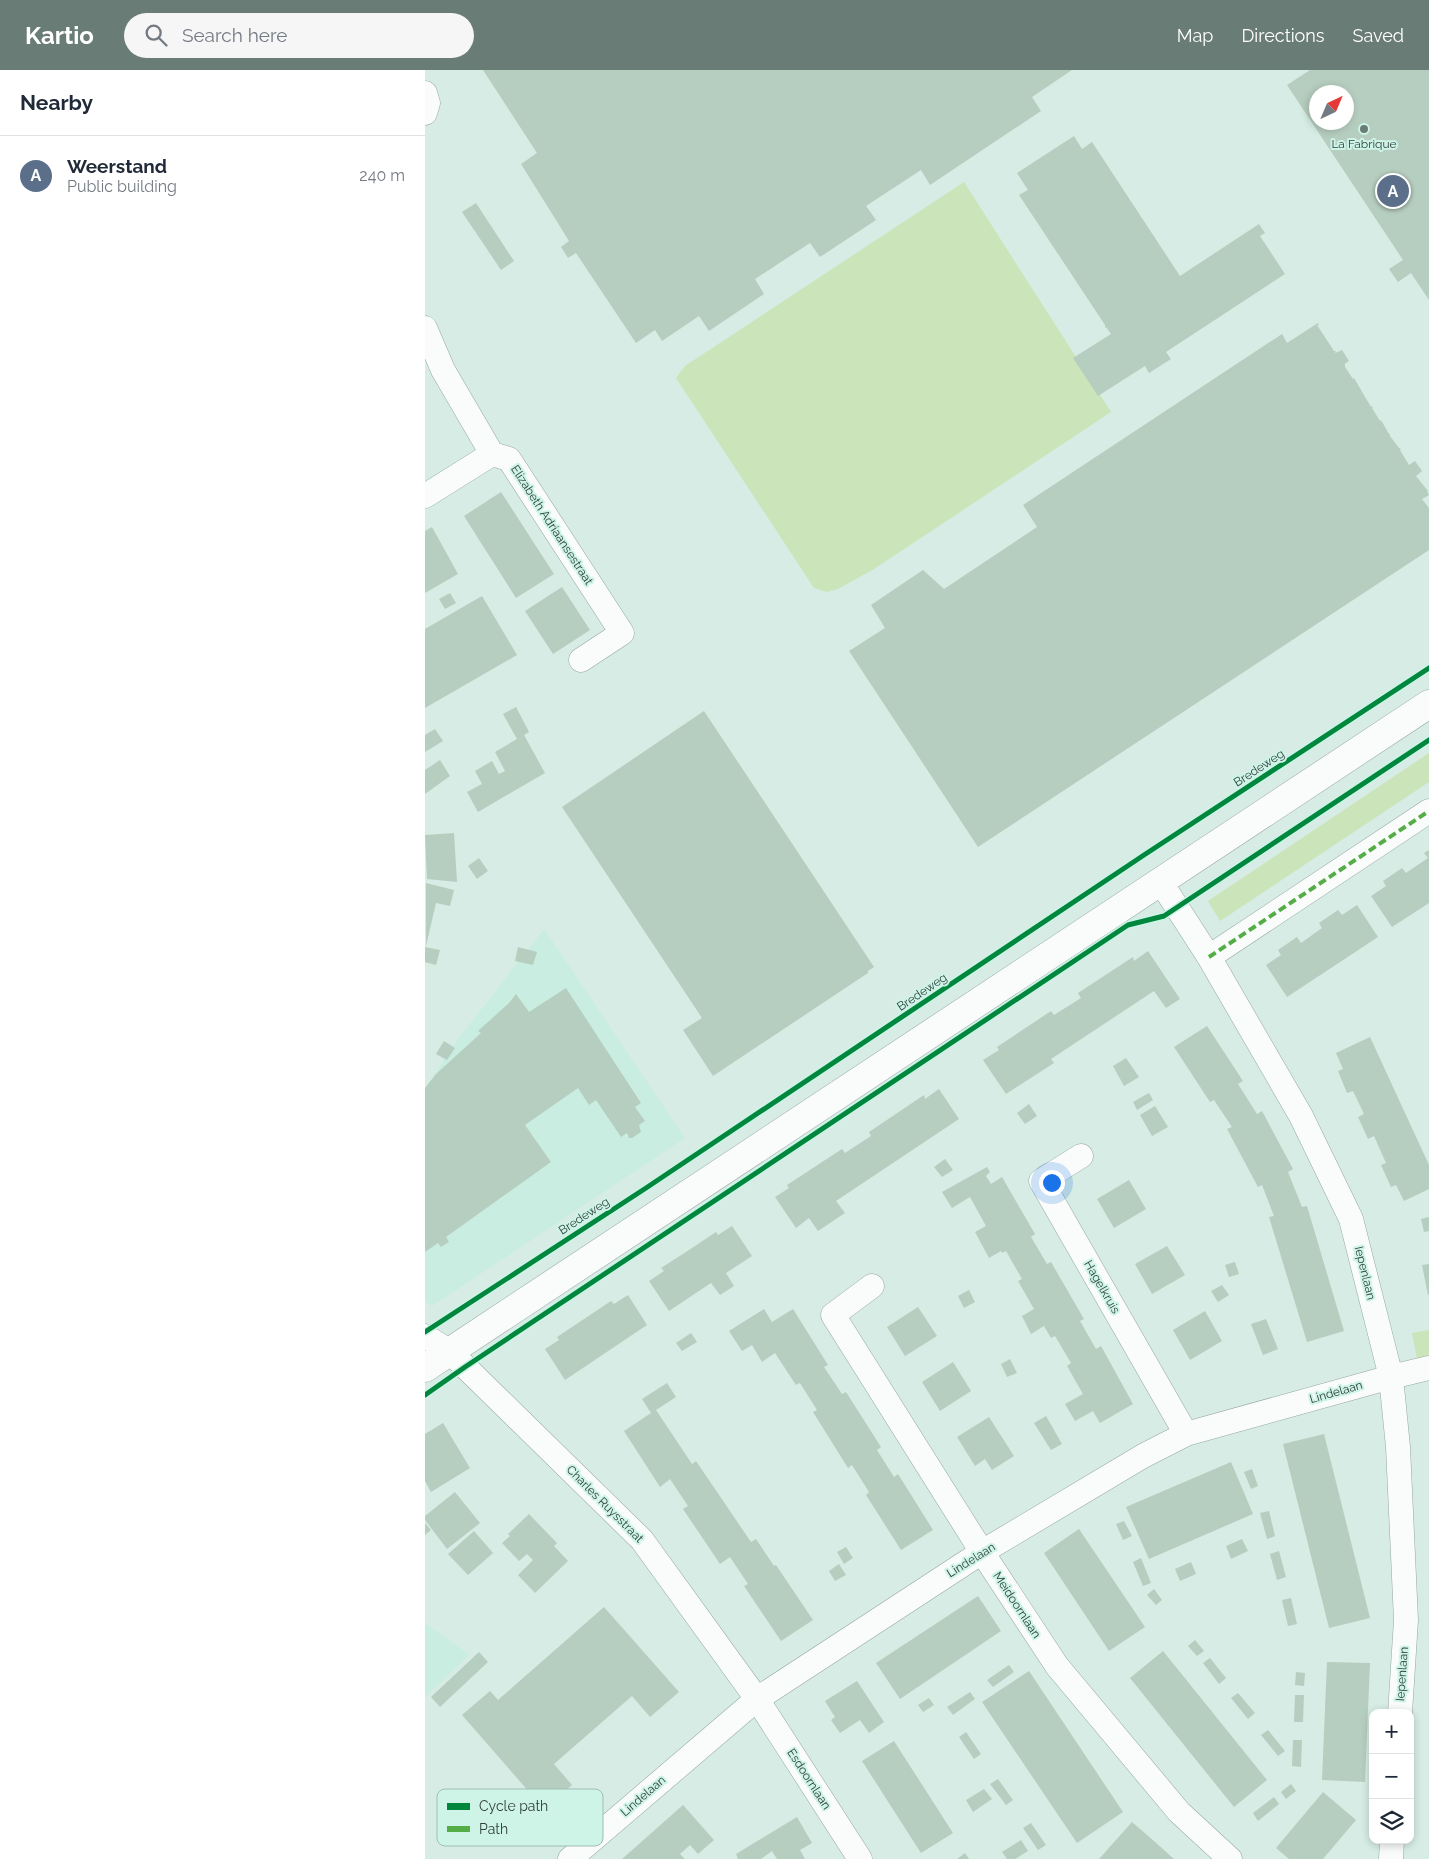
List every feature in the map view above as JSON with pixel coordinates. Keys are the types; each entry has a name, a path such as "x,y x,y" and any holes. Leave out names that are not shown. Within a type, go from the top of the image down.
{"street":[{"path":"425,92 428,103 425,113"},
{"path":"425,328 443,370 492,454 425,496"},
{"name":"Elizabeth Adriaansestraat","path":"492,454 509,459 622,633 581,660"},
{"path":"425,1368 1429,704"},
{"path":"1209,957 1429,811"},
{"name":"Iepenlaan","path":"1160,881 1209,957 1301,1116 1351,1219 1391,1377 1398,1448 1405,1620 1400,1709"},
{"name":"Hagelkruis","path":"1081,1156 1041,1181 1186,1434"},
{"name":"Meidoornlaan","path":"872,1286 833,1314 982,1552 1057,1666 1179,1812 1230,1859"},
{"name":"Charles Ruysstraat","path":"425,1336 449,1351 642,1540 757,1699"},
{"name":"Lindelaan","path":"603,1830 757,1699 982,1552 1143,1456 1186,1434 1429,1368"},
{"name":"Esdoornlaan","path":"757,1699 860,1859"},
{"path":"1391,1859 1392,1844"},
{"name":"Lindelaan","path":"569,1859 584,1846"}],"shaded area":[{"path":"544,929 685,1138 432,1306 425,1301 425,1089 456,1042"},
{"path":"425,1623 469,1655 425,1697"}],"green space":[{"path":"964,182 1111,412 874,569 838,589 827,592 814,588 676,378 685,366"},
{"path":"1429,753 1429,782 1220,921 1208,901"},
{"path":"1429,1330 1429,1355 1417,1358 1412,1333"}],"building":[{"path":"483,70 1072,70 1032,97 1041,111 930,185 921,170 866,206 876,220 820,257 810,243 755,279 764,294 709,331 699,316 662,341 655,330 636,343 576,253 568,258 561,247 569,241 521,164 537,153"},
{"path":"1310,70 1429,70 1429,300 1411,273 1398,282 1389,269 1403,260 1317,130 1354,130 1354,85 1309,85 1309,118 1287,85"},
{"path":"1074,136 1082,149 1092,142 1180,276 1259,224 1265,233 1260,236 1285,274 1166,352 1171,359 1149,373 1145,366 1098,396 1073,358 1111,334 1105,328 1105,325 1019,195 1028,190 1017,173"},
{"path":"476,203 514,261 501,270 462,212"},
{"path":"1318,323 1319,325 1317,325 1334,351 1336,351 1335,353 1342,350 1349,361 1343,365 1345,364 1345,367 1354,378 1380,421 1401,449 1409,465 1415,461 1422,471 1416,476 1429,495 1422,499 1429,508 1429,550 978,847 849,651 885,628 871,605 923,570 944,589 1037,527 1023,505 1282,334 1287,343"},
{"path":"501,492 554,574 516,598 464,516"},
{"path":"432,527 458,574 425,593 425,531"},
{"path":"562,587 590,630 553,654 525,611"},
{"path":"450,593 456,603 445,609 439,599"},
{"path":"482,596 517,655 425,708 425,629"},
{"path":"516,707 529,732 524,735 545,773 478,812 467,792 482,784 475,771 492,761 499,774 505,771 495,752 517,739 503,714"},
{"path":"704,711 874,967 868,973 713,1076 683,1030 702,1018 562,807"},
{"path":"435,729 443,741 425,752 425,735"},
{"path":"440,760 450,776 425,794 425,770"},
{"path":"454,833 457,882 427,879 425,835"},
{"path":"1429,850 1429,903 1392,927 1371,896 1386,886 1383,881 1402,868 1406,873 1428,858 1424,853"},
{"path":"479,858 488,871 477,879 468,866"},
{"path":"426,883 454,890 450,906 436,903 426,946"},
{"path":"1357,905 1378,937 1287,997 1266,965 1281,955 1278,950 1297,937 1301,943 1322,928 1319,923 1338,910 1342,915"},
{"path":"425,947 440,950 436,965 425,962"},
{"path":"518,947 537,952 533,965 515,961"},
{"path":"1148,951 1180,999 1166,1008 1154,991 1051,1059 1054,1063 1006,1094 983,1060 999,1050 997,1047 1051,1011 1054,1015 1081,998 1078,993 1133,957 1134,961"},
{"path":"566,988 641,1103 635,1107 645,1121 639,1125 641,1132 632,1138 629,1138 627,1133 621,1137 596,1100 589,1105 578,1088 525,1125 551,1162 446,1237 449,1242 441,1247 438,1243 425,1252 425,1088 436,1074 481,1033 478,1031 509,1003 516,994 529,1012"},
{"path":"1207,1026 1243,1081 1238,1084 1257,1114 1262,1111 1293,1169 1288,1172 1302,1207 1307,1206 1344,1331 1307,1342 1269,1217 1274,1216 1262,1185 1258,1187 1227,1129 1232,1127 1214,1100 1210,1102 1174,1047"},
{"path":"1370,1037 1429,1165 1429,1189 1404,1201 1396,1185 1391,1187 1381,1165 1386,1163 1374,1136 1368,1139 1358,1117 1364,1114 1353,1091 1347,1093 1338,1071 1343,1069 1336,1053"},
{"path":"444,1041 455,1048 447,1060 436,1054"},
{"path":"1126,1058 1139,1077 1124,1086 1113,1066"},
{"path":"939,1089 959,1119 836,1201 845,1213 818,1231 809,1218 796,1228 775,1197 789,1188 787,1185 842,1149 845,1153 871,1136 869,1132 924,1095 925,1099"},
{"path":"1149,1093 1153,1100 1137,1110 1133,1102"},
{"path":"1029,1104 1037,1116 1025,1124 1017,1113"},
{"path":"1155,1106 1168,1127 1152,1136 1140,1115"},
{"path":"945,1159 953,1170 942,1177 934,1167"},
{"path":"987,1167 990,1172 986,1176 991,1184 1002,1177 1035,1234 1031,1237 1047,1264 1051,1262 1084,1319 1080,1321 1096,1349 1101,1346 1133,1404 1100,1423 1093,1411 1075,1421 1065,1404 1083,1394 1067,1366 1071,1363 1055,1336 1051,1338 1044,1326 1031,1334 1022,1316 1034,1309 1018,1281 1022,1279 1006,1251 1002,1253 1001,1251 989,1258 975,1232 986,1226 970,1197 952,1208 942,1192"},
{"path":"1129,1180 1146,1209 1114,1228 1097,1199"},
{"path":"1429,1217 1429,1231 1424,1232 1421,1219"},
{"path":"732,1226 752,1256 726,1273 734,1286 720,1295 711,1283 669,1311 649,1281 664,1271 661,1268 716,1232 718,1235"},
{"path":"1167,1246 1185,1275 1152,1294 1135,1264"},
{"path":"1235,1262 1239,1274 1229,1277 1225,1265"},
{"path":"1429,1264 1429,1295 1428,1295 1422,1265"},
{"path":"1222,1285 1229,1295 1218,1302 1211,1291"},
{"path":"969,1290 975,1302 964,1308 958,1296"},
{"path":"628,1295 647,1325 565,1380 545,1349 559,1340 557,1337 611,1301 614,1304"},
{"path":"918,1307 937,1336 905,1356 887,1327"},
{"path":"764,1309 772,1322 793,1309 828,1365 824,1367 842,1394 846,1392 881,1447 877,1450 894,1477 898,1474 933,1530 901,1550 866,1495 869,1492 852,1465 848,1468 813,1412 817,1410 800,1383 796,1385 775,1353 762,1362 752,1345 742,1351 729,1331"},
{"path":"1205,1311 1222,1341 1190,1360 1173,1330"},
{"path":"1266,1319 1278,1349 1263,1355 1251,1324"},
{"path":"691,1333 697,1342 682,1351 676,1343"},
{"path":"1010,1359 1017,1373 1007,1377 1001,1364"},
{"path":"953,1362 971,1391 940,1411 922,1382"},
{"path":"667,1383 676,1397 656,1410 692,1464 696,1461 751,1542 756,1539 813,1620 781,1641 744,1586 748,1584 730,1557 720,1564 683,1509 688,1506 670,1479 660,1487 624,1431 651,1413 642,1399"},
{"path":"1046,1416 1062,1444 1051,1450 1034,1423"},
{"path":"989,1417 1014,1456 992,1470 985,1459 975,1466 957,1437"},
{"path":"443,1423 470,1468 431,1492 425,1481 425,1434"},
{"path":"1324,1434 1370,1618 1329,1628 1283,1444"},
{"path":"1231,1462 1253,1514 1149,1559 1126,1507"},
{"path":"1252,1469 1258,1486 1251,1489 1244,1472"},
{"path":"455,1492 480,1523 447,1549 425,1520 425,1516"},
{"path":"1269,1511 1275,1536 1267,1539 1260,1513"},
{"path":"529,1514 557,1543 554,1546 568,1561 535,1593 518,1575 533,1560 527,1554 519,1561 502,1543 510,1536 508,1534"},
{"path":"1124,1521 1132,1536 1123,1540 1116,1524"},
{"path":"425,1523 431,1530 425,1535"},
{"path":"1079,1529 1145,1627 1109,1651 1044,1553"},
{"path":"474,1531 493,1553 468,1575 448,1554"},
{"path":"1242,1539 1248,1551 1231,1559 1226,1546"},
{"path":"846,1547 853,1558 844,1564 837,1552"},
{"path":"1279,1551 1286,1577 1277,1580 1270,1554"},
{"path":"1141,1558 1151,1583 1143,1586 1133,1562"},
{"path":"1191,1562 1196,1574 1180,1581 1175,1569"},
{"path":"839,1564 846,1575 835,1581 829,1571"},
{"path":"1154,1589 1162,1600 1156,1605 1147,1595"},
{"path":"978,1596 1001,1631 900,1699 876,1663"},
{"path":"1291,1598 1297,1624 1288,1626 1282,1600"},
{"path":"604,1607 679,1692 650,1717 632,1696 554,1764 572,1785 567,1789 527,1789 462,1715 490,1691 498,1700"},
{"path":"1195,1640 1204,1651 1197,1656 1188,1646"},
{"path":"1163,1651 1267,1780 1234,1807 1130,1678"},
{"path":"479,1652 488,1662 440,1707 431,1697"},
{"path":"1210,1658 1226,1678 1219,1684 1203,1663"},
{"path":"1327,1662 1370,1663 1365,1782 1322,1780"},
{"path":"1009,1665 1014,1672 993,1687 987,1680"},
{"path":"1029,1671 1123,1812 1077,1843 982,1702"},
{"path":"1296,1672 1305,1673 1304,1686 1295,1685"},
{"path":"857,1681 884,1722 869,1733 860,1720 840,1733 831,1720 835,1717 825,1701"},
{"path":"970,1692 975,1699 953,1715 947,1707"},
{"path":"1238,1693 1255,1713 1248,1719 1231,1698"},
{"path":"1295,1695 1304,1695 1303,1722 1294,1722"},
{"path":"929,1698 934,1705 923,1712 918,1705"},
{"path":"1268,1730 1285,1751 1278,1756 1261,1735"},
{"path":"966,1732 981,1754 974,1759 959,1737"},
{"path":"1293,1740 1302,1740 1301,1767 1292,1766"},
{"path":"894,1741 953,1833 921,1853 862,1761"},
{"path":"998,1779 1013,1800 1006,1805 990,1784"},
{"path":"1291,1784 1296,1791 1286,1799 1281,1792"},
{"path":"984,1789 992,1799 973,1812 966,1800"},
{"path":"1323,1792 1356,1820 1323,1859 1289,1859 1276,1848"},
{"path":"1274,1797 1279,1804 1258,1821 1253,1813"},
{"path":"683,1805 714,1840 698,1854 690,1845 680,1854 685,1859 622,1859"},
{"path":"797,1817 812,1843 800,1850 805,1859 777,1859 772,1851 761,1859 738,1859 736,1854"},
{"path":"1132,1822 1154,1841 1174,1859 1099,1859"},
{"path":"1031,1823 1046,1845 1038,1850 1023,1828"},
{"path":"1021,1840 1028,1851 1015,1859 1007,1859 1002,1852"},
{"path":"965,1853 969,1859 957,1859"}],"marked path":[{"path":"1209,957 1429,811"}],"cycle path":[{"name":"Bredeweg","path":"425,1332 646,1188 1144,855 1429,668"},
{"path":"425,1395 1128,925 1164,916 1429,740"}],"place":[{"name":"La Fabrique","path":"1364,129"},
{"name":"Weerstand","path":"1393,191"}]}
